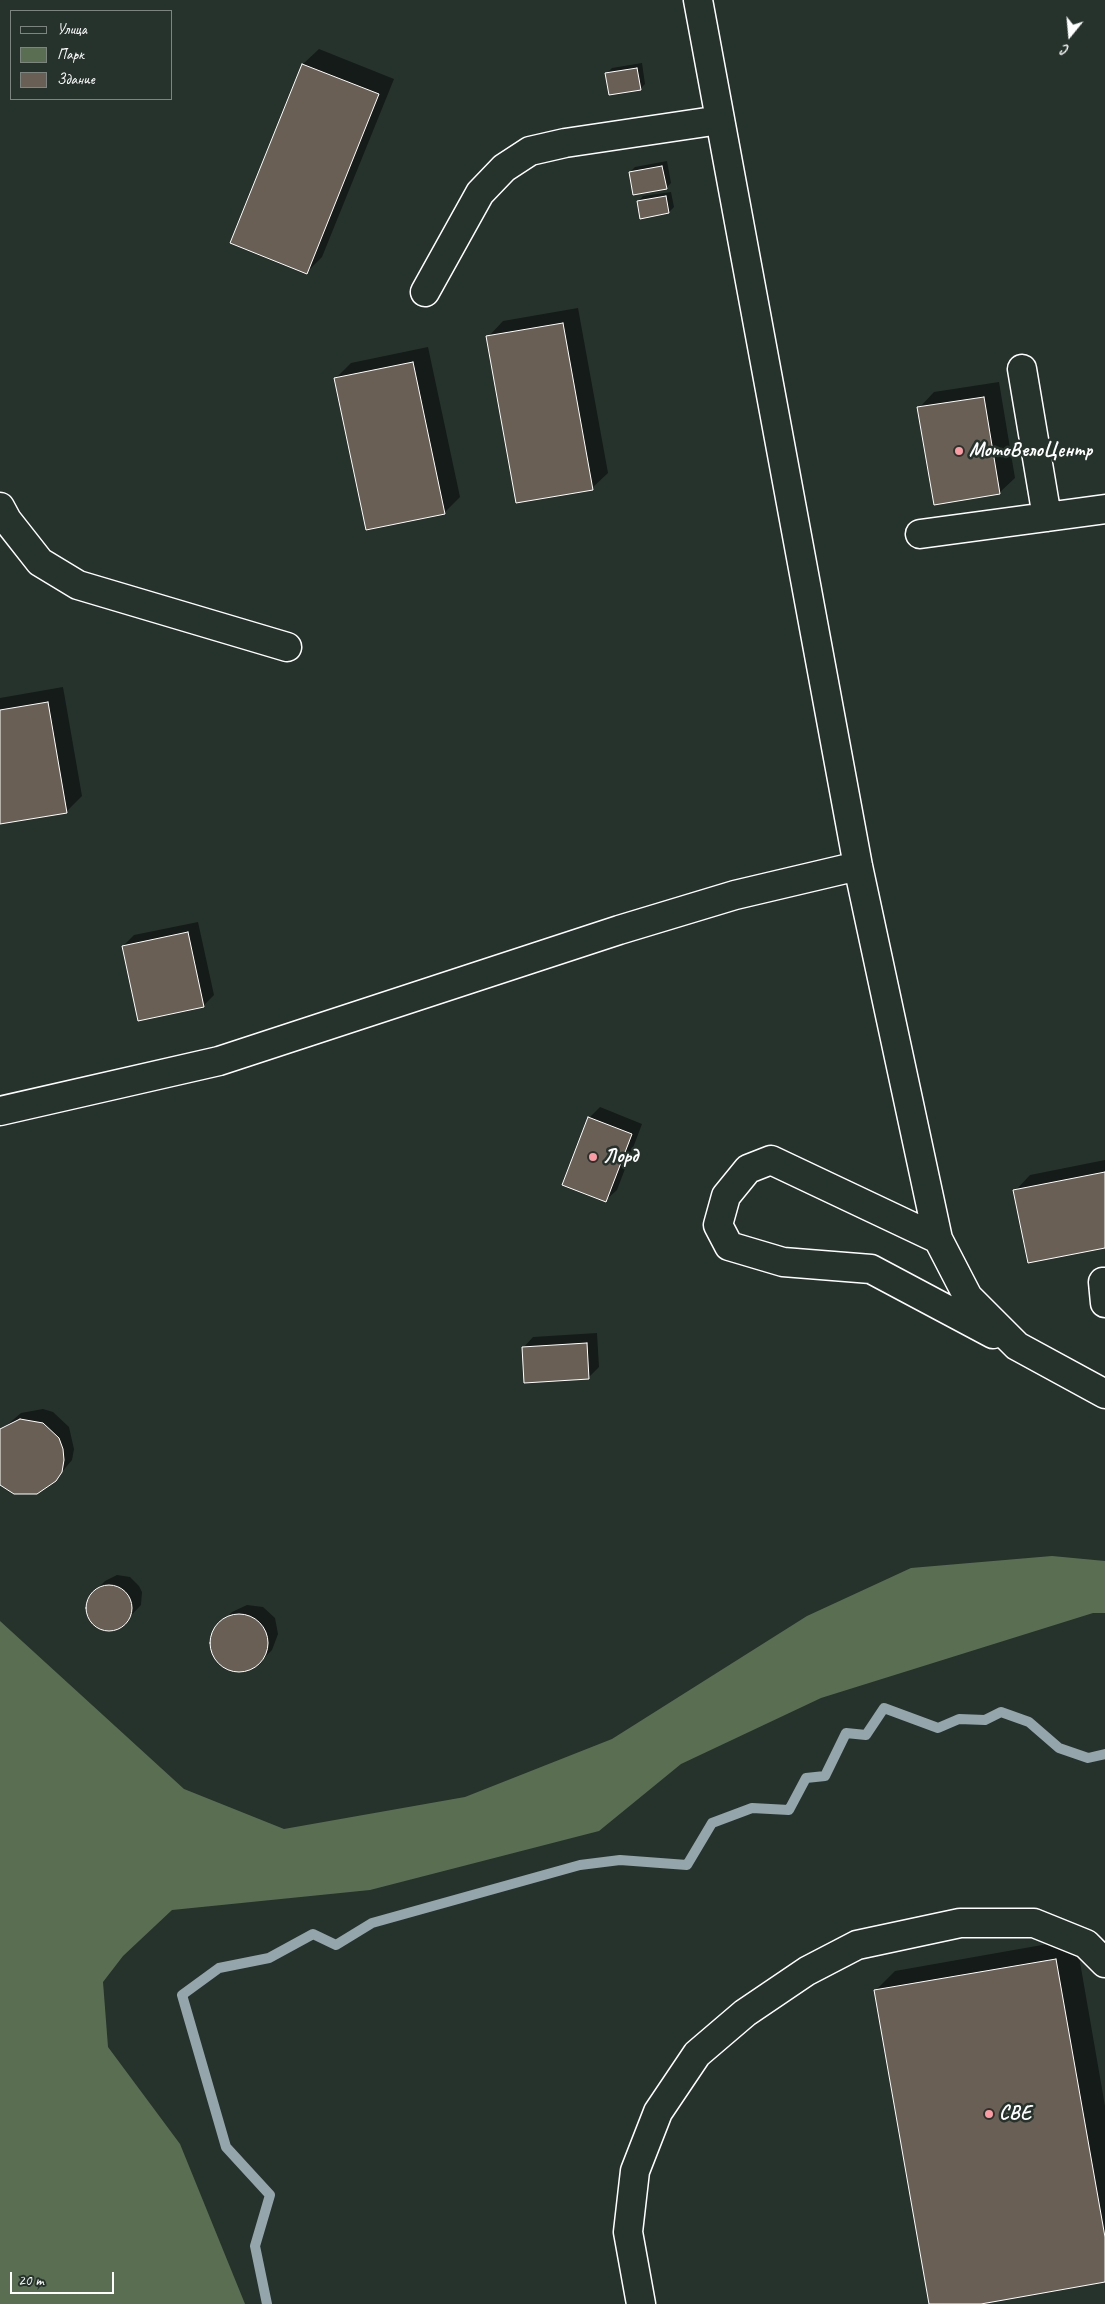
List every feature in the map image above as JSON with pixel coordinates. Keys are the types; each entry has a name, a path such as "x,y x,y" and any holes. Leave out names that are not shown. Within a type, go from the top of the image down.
{"street":[{"path":"698,0 858,866 938,1240 968,1297 1017,1346"},
{"path":"425,292 480,192 504,168 530,152 565,143 720,120"},
{"path":"1022,369 1047,517"},
{"path":"0,507 7,520 40,562 78,585 287,647"},
{"path":"920,534 1105,509"},
{"path":"0,1111 219,1061 628,927 735,895 858,866"},
{"path":"938,1240 771,1160 748,1169 726,1196 718,1225 729,1246 783,1262 871,1269 1105,1394"},
{"path":"641,2304 628,2232 635,2171 658,2112 697,2054 745,2013 807,1971 857,1945 960,1923 1034,1923 1086,1944 1105,1964"}],"green space":[{"path":"1052,1556 1105,1561 1105,1613 1093,1613 821,1698 681,1764 599,1831 370,1890 172,1910 123,1956 103,1982 108,2047 180,2144 245,2304 0,2304 0,1621 184,1789 284,1829 465,1797 612,1739 807,1616 911,1568"}],"building":[{"path":"302,64 379,94 307,274 230,243"},
{"path":"637,68 641,90 609,95 605,73"},
{"path":"662,166 667,189 633,195 629,172"},
{"path":"666,196 669,213 640,219 637,201"},
{"path":"563,323 593,490 516,503 486,336"},
{"path":"413,362 445,514 366,530 334,378"},
{"name":"МотоВелоЦентр","path":"984,397 1000,494 934,505 917,407"},
{"path":"48,702 67,813 0,824 0,710"},
{"path":"188,932 204,1007 138,1021 122,946"},
{"path":"588,1117 632,1134 606,1202 562,1185"},
{"path":"1105,1172 1105,1248 1028,1263 1013,1190"},
{"path":"587,1343 589,1379 524,1383 522,1347"},
{"path":"20,1419 43,1423 59,1438 63,1449 62,1472 56,1481 37,1494 14,1494 0,1485 0,1429"},
{"path":"104,1585 114,1585 128,1595 132,1608 128,1621 122,1627 114,1631 104,1631 90,1621 86,1613 86,1603 96,1589"},
{"path":"239,1614 250,1616 263,1627 268,1643 266,1654 255,1667 239,1672 228,1670 215,1659 210,1643 212,1632 223,1619"},
{"name":"СВЕ","path":"1056,1959 1105,2237 1105,2282 981,2304 929,2304 874,1990"}],"waterway":[{"path":"267,2304 255,2246 270,2195 226,2147 182,1995 219,1968 269,1958 313,1934 336,1945 372,1923 580,1865 620,1860 687,1865 712,1823 752,1808 789,1810 806,1778 825,1776 846,1733 866,1735 884,1708 938,1728 959,1719 985,1720 1001,1712 1029,1722 1059,1748 1088,1758 1105,1754"}],"place":[{"name":"МотоВелоЦентр","path":"959,451"},
{"name":"Лорд","path":"593,1157"},
{"name":"СВЕ","path":"989,2114"}]}
